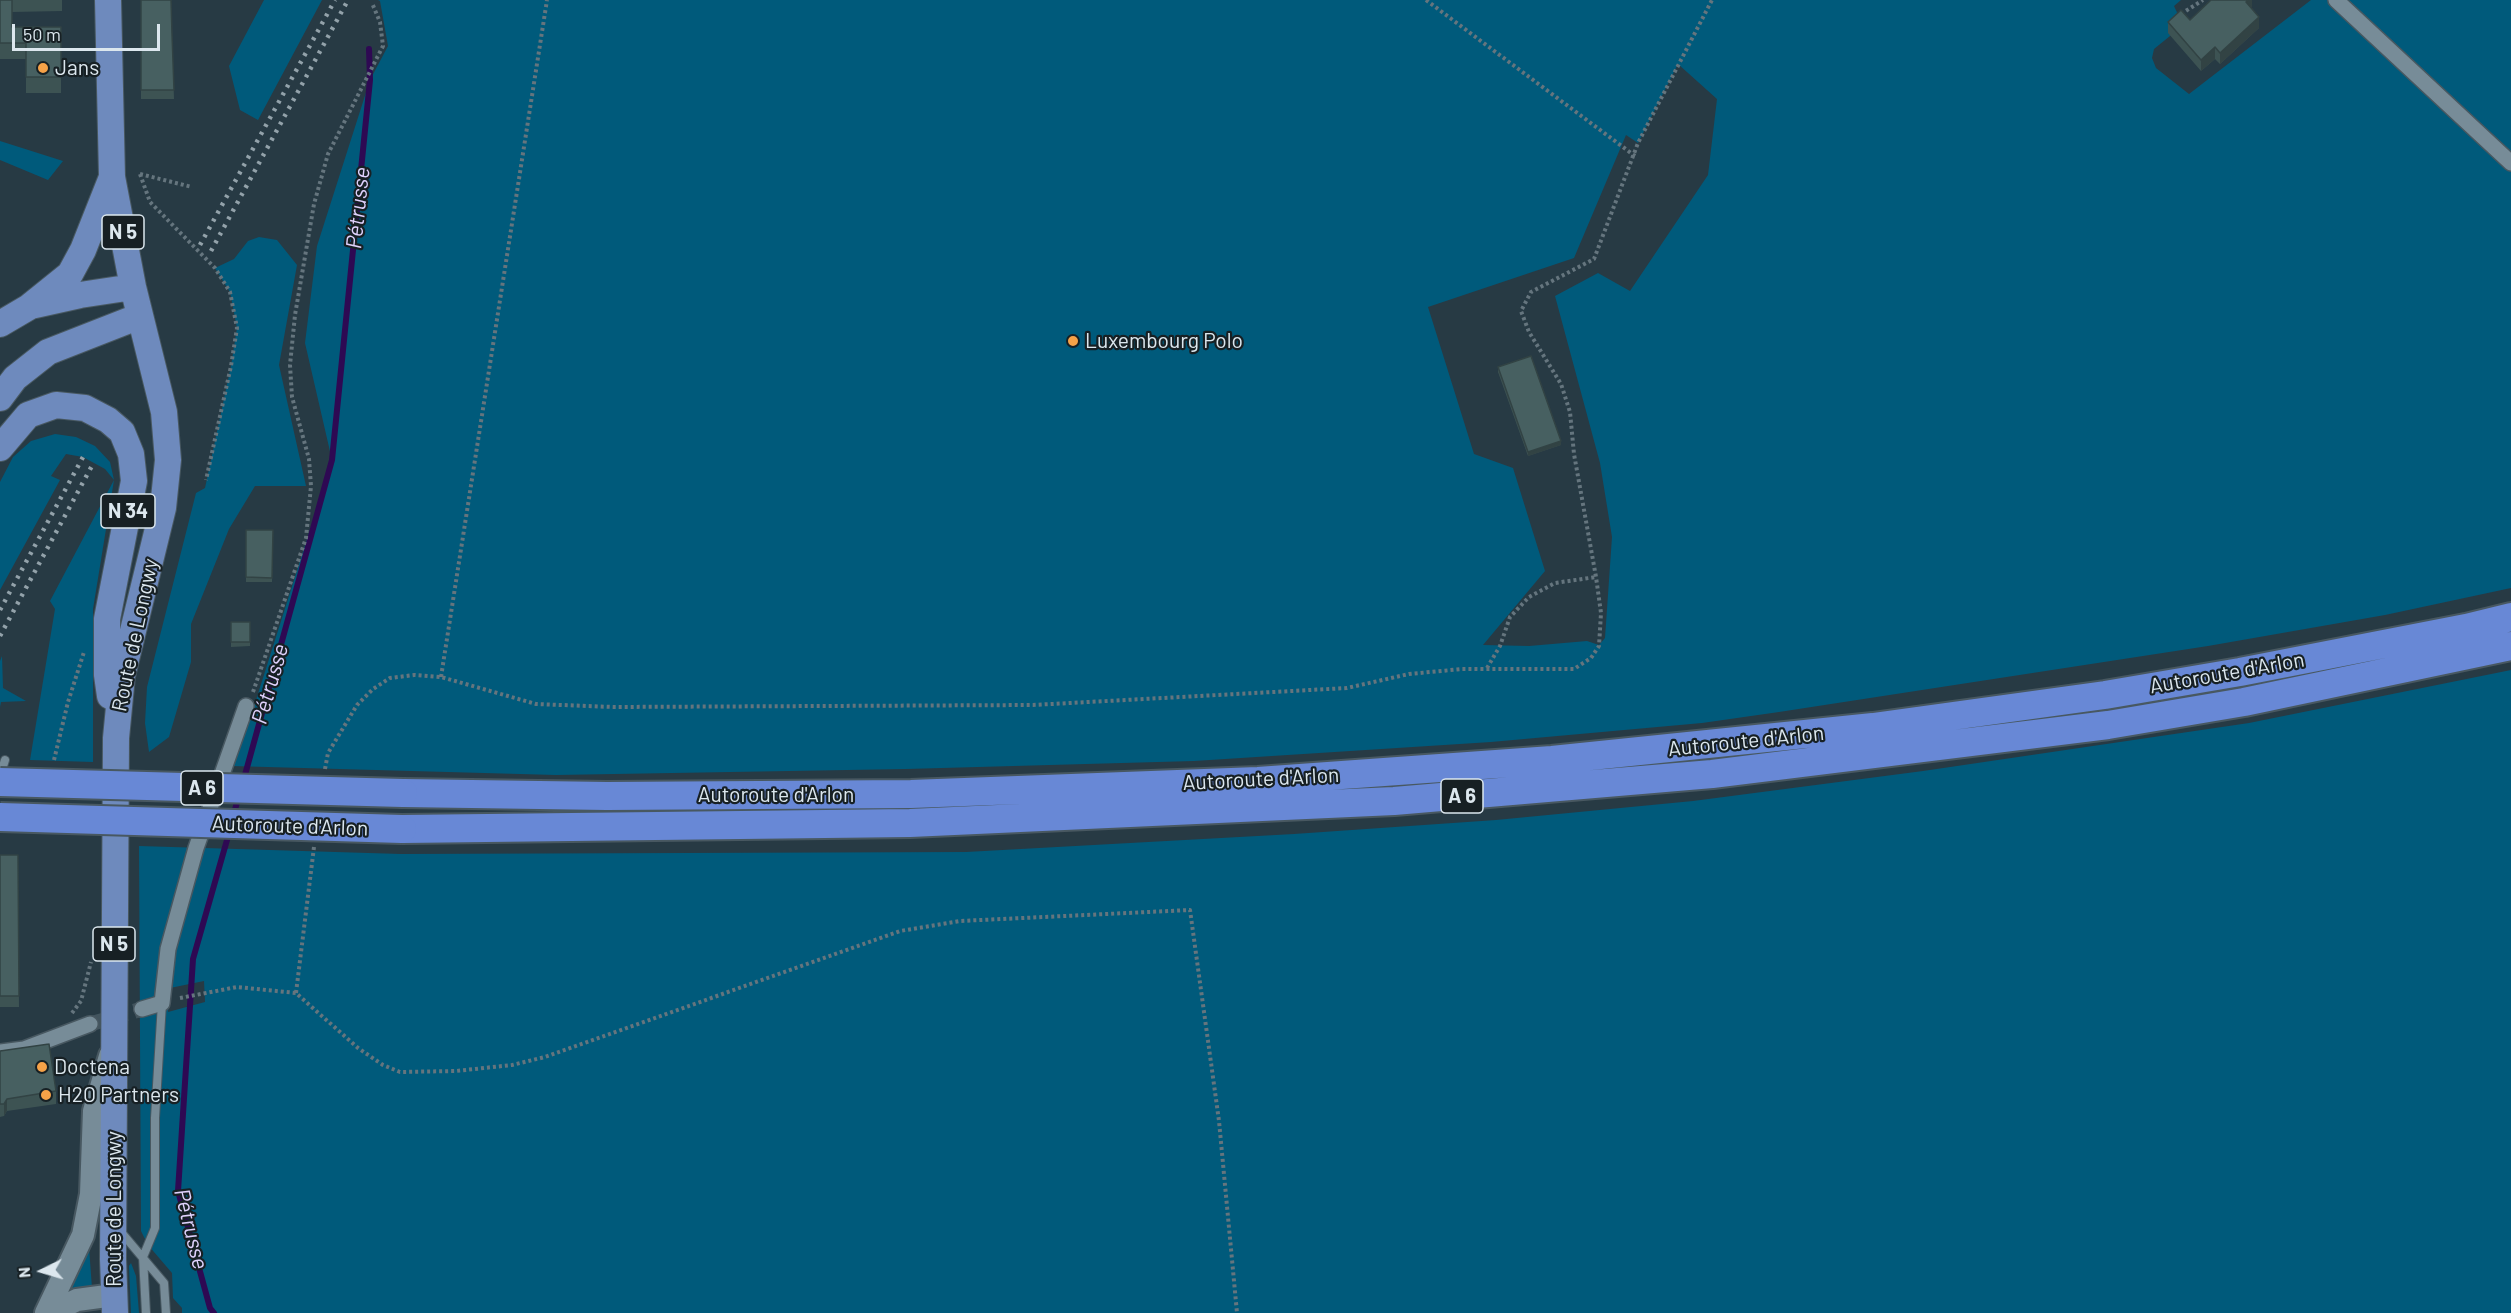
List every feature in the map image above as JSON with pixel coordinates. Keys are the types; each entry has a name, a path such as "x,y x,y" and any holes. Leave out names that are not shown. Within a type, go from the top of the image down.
{"highway":[{"name":"Autoroute d'Arlon","path":"2,771 403,793 607,796 923,794 1258,781 1552,760 1873,727 2104,695 2252,670 2511,617"},
{"name":"Autoroute d'Arlon","path":"0,818 402,829 910,823 1394,801 1700,776 2120,723 2244,702 2511,646"}],"main road":[{"name":"Route de Longwy","path":"108,0 112,177 133,287 164,412 168,460 163,508 122,676 116,738 111,1307"},
{"path":"0,324 29,307 70,274 83,250 112,177"},
{"path":"29,307 80,295 133,287"},
{"path":"0,398 15,378 48,352 140,316"},
{"name":"N 34","path":"0,448 28,415 56,405 85,408 108,420 122,432 131,454 134,481 107,619 107,675 116,738"},
{"path":"48,1313 83,1235 91,1194 94,1111 114,1041"},
{"path":"48,1313 77,1300 111,1307"}],"street":[{"path":"2336,0 2511,163"},
{"path":"142,1009 166,1001 168,949 196,848 246,706"},
{"path":"0,1052 24,1049 90,1024"}],"lane":[{"path":"0,776 2,771"},
{"path":"146,1313 143,1257 155,1228 154,1118 166,1001"},
{"path":"113,1223 164,1282 166,1313"}],"path":[{"path":"441,677 547,0"},
{"path":"1426,0 1635,156"},
{"path":"325,769 328,753 357,705 373,689 390,678 414,675 441,677 536,704 613,707 1033,705 1347,688 1408,674 1487,668 1542,671 1575,669 1592,658 1599,646 1601,613 1596,577 1574,454 1570,411 1562,384 1529,332 1521,311 1531,292 1594,259 1653,114 1712,0"},
{"path":"2174,18 2203,0"},
{"path":"246,706 258,679 306,538 311,486 309,459 292,398 290,365 294,315 317,194 328,154 383,46 380,22 372,3"},
{"path":"112,177 140,174 192,188"},
{"path":"140,174 150,202 215,268 230,292 237,328 206,480"},
{"path":"1487,668 1500,646 1510,617 1529,597 1555,583 1596,577"},
{"path":"54,761 68,702 84,651"},
{"path":"296,993 314,851"},
{"path":"166,1001 205,991 237,987 296,993 358,1048 383,1065 400,1072 456,1071 512,1065 545,1057 900,931 960,921 1190,910 1219,1120 1237,1313"},
{"path":"56,1037 58,1024 69,1017 81,1001 92,957"}],"shaded area":[{"path":"264,0 322,0 258,120 240,110 229,66"},
{"path":"378,0 2181,0 2174,6 2181,21 2170,36 2154,49 2152,58 2156,68 2189,94 2311,0 2511,0 2511,588 2385,615 2208,646 1779,712 1702,723 1491,742 1194,761 906,769 556,775 231,766 256,700 332,460 305,343 317,246 370,80 388,46","holes":["1678,64 1717,99 1708,175 1630,291 1598,273 1555,296 1600,463 1612,537 1605,638 1599,645 1587,641 1529,646 1483,645 1545,571 1513,468 1474,454 1428,307 1574,258 1626,135 1638,143"]},
{"path":"0,141 63,161 48,180 0,160"},
{"path":"259,237 277,240 297,265 279,365 306,486 255,486 229,529 191,624 191,662 169,737 149,752 145,723 147,687 196,493 205,488 237,328 230,292 215,268 234,259 248,241"},
{"path":"55,434 76,437 95,446 110,462 114,480 105,469 83,457 66,454 51,476 60,480 0,590 0,482 13,457 31,441"},
{"path":"114,480 93,609 93,762 30,760 55,609 50,601"},
{"path":"2,656 3,688 26,701 1,702 0,707 0,661"},
{"path":"2511,670 2511,1313 182,1313 182,1308 173,1298 172,1273 148,1245 141,1231 139,846 401,854 966,852 1294,834 1496,820 1693,801 1923,771 2249,723","holes":["204,981 205,1002 168,1012 170,988"]},
{"path":"89,1247 92,1288 67,1294"},
{"path":"131,1263 136,1276 139,1313 131,1313 129,1266"}],"building":[{"path":"0,0 12,0 12,27 61,27 61,77 26,77 26,43 0,43"},
{"path":"141,0 171,0 174,90 141,90"},
{"path":"2211,0 2248,0 2246,2 2259,17 2220,53 2215,47 2201,60 2168,22 2181,10 2190,20"},
{"path":"1531,356 1561,441 1528,452 1498,367"},
{"path":"246,530 273,530 272,578 246,577"},
{"path":"231,622 250,622 250,642 231,642"},
{"path":"0,855 18,855 19,996 0,996"},
{"path":"49,1044 56,1091 7,1099 4,1104 0,1104 0,1051"}],"waterway":[{"name":"Pétrusse","path":"243,782 332,460 370,80 369,49"},
{"name":"Pétrusse","path":"233,817 239,795"},
{"name":"Pétrusse","path":"214,1313 210,1308 178,1191 193,959 229,833"}],"tunnel":[{"path":"90,1024 142,1009"}],"railway":[{"path":"200,245 335,0"},
{"path":"211,251 348,0"},
{"path":"0,610 83,457"},
{"path":"0,636 94,462"}],"place":[{"name":"Jans","path":"43,68"},
{"name":"Luxembourg Polo","path":"1073,341"},
{"name":"Doctena","path":"42,1067"},
{"name":"H2O Partners","path":"46,1095"}]}
